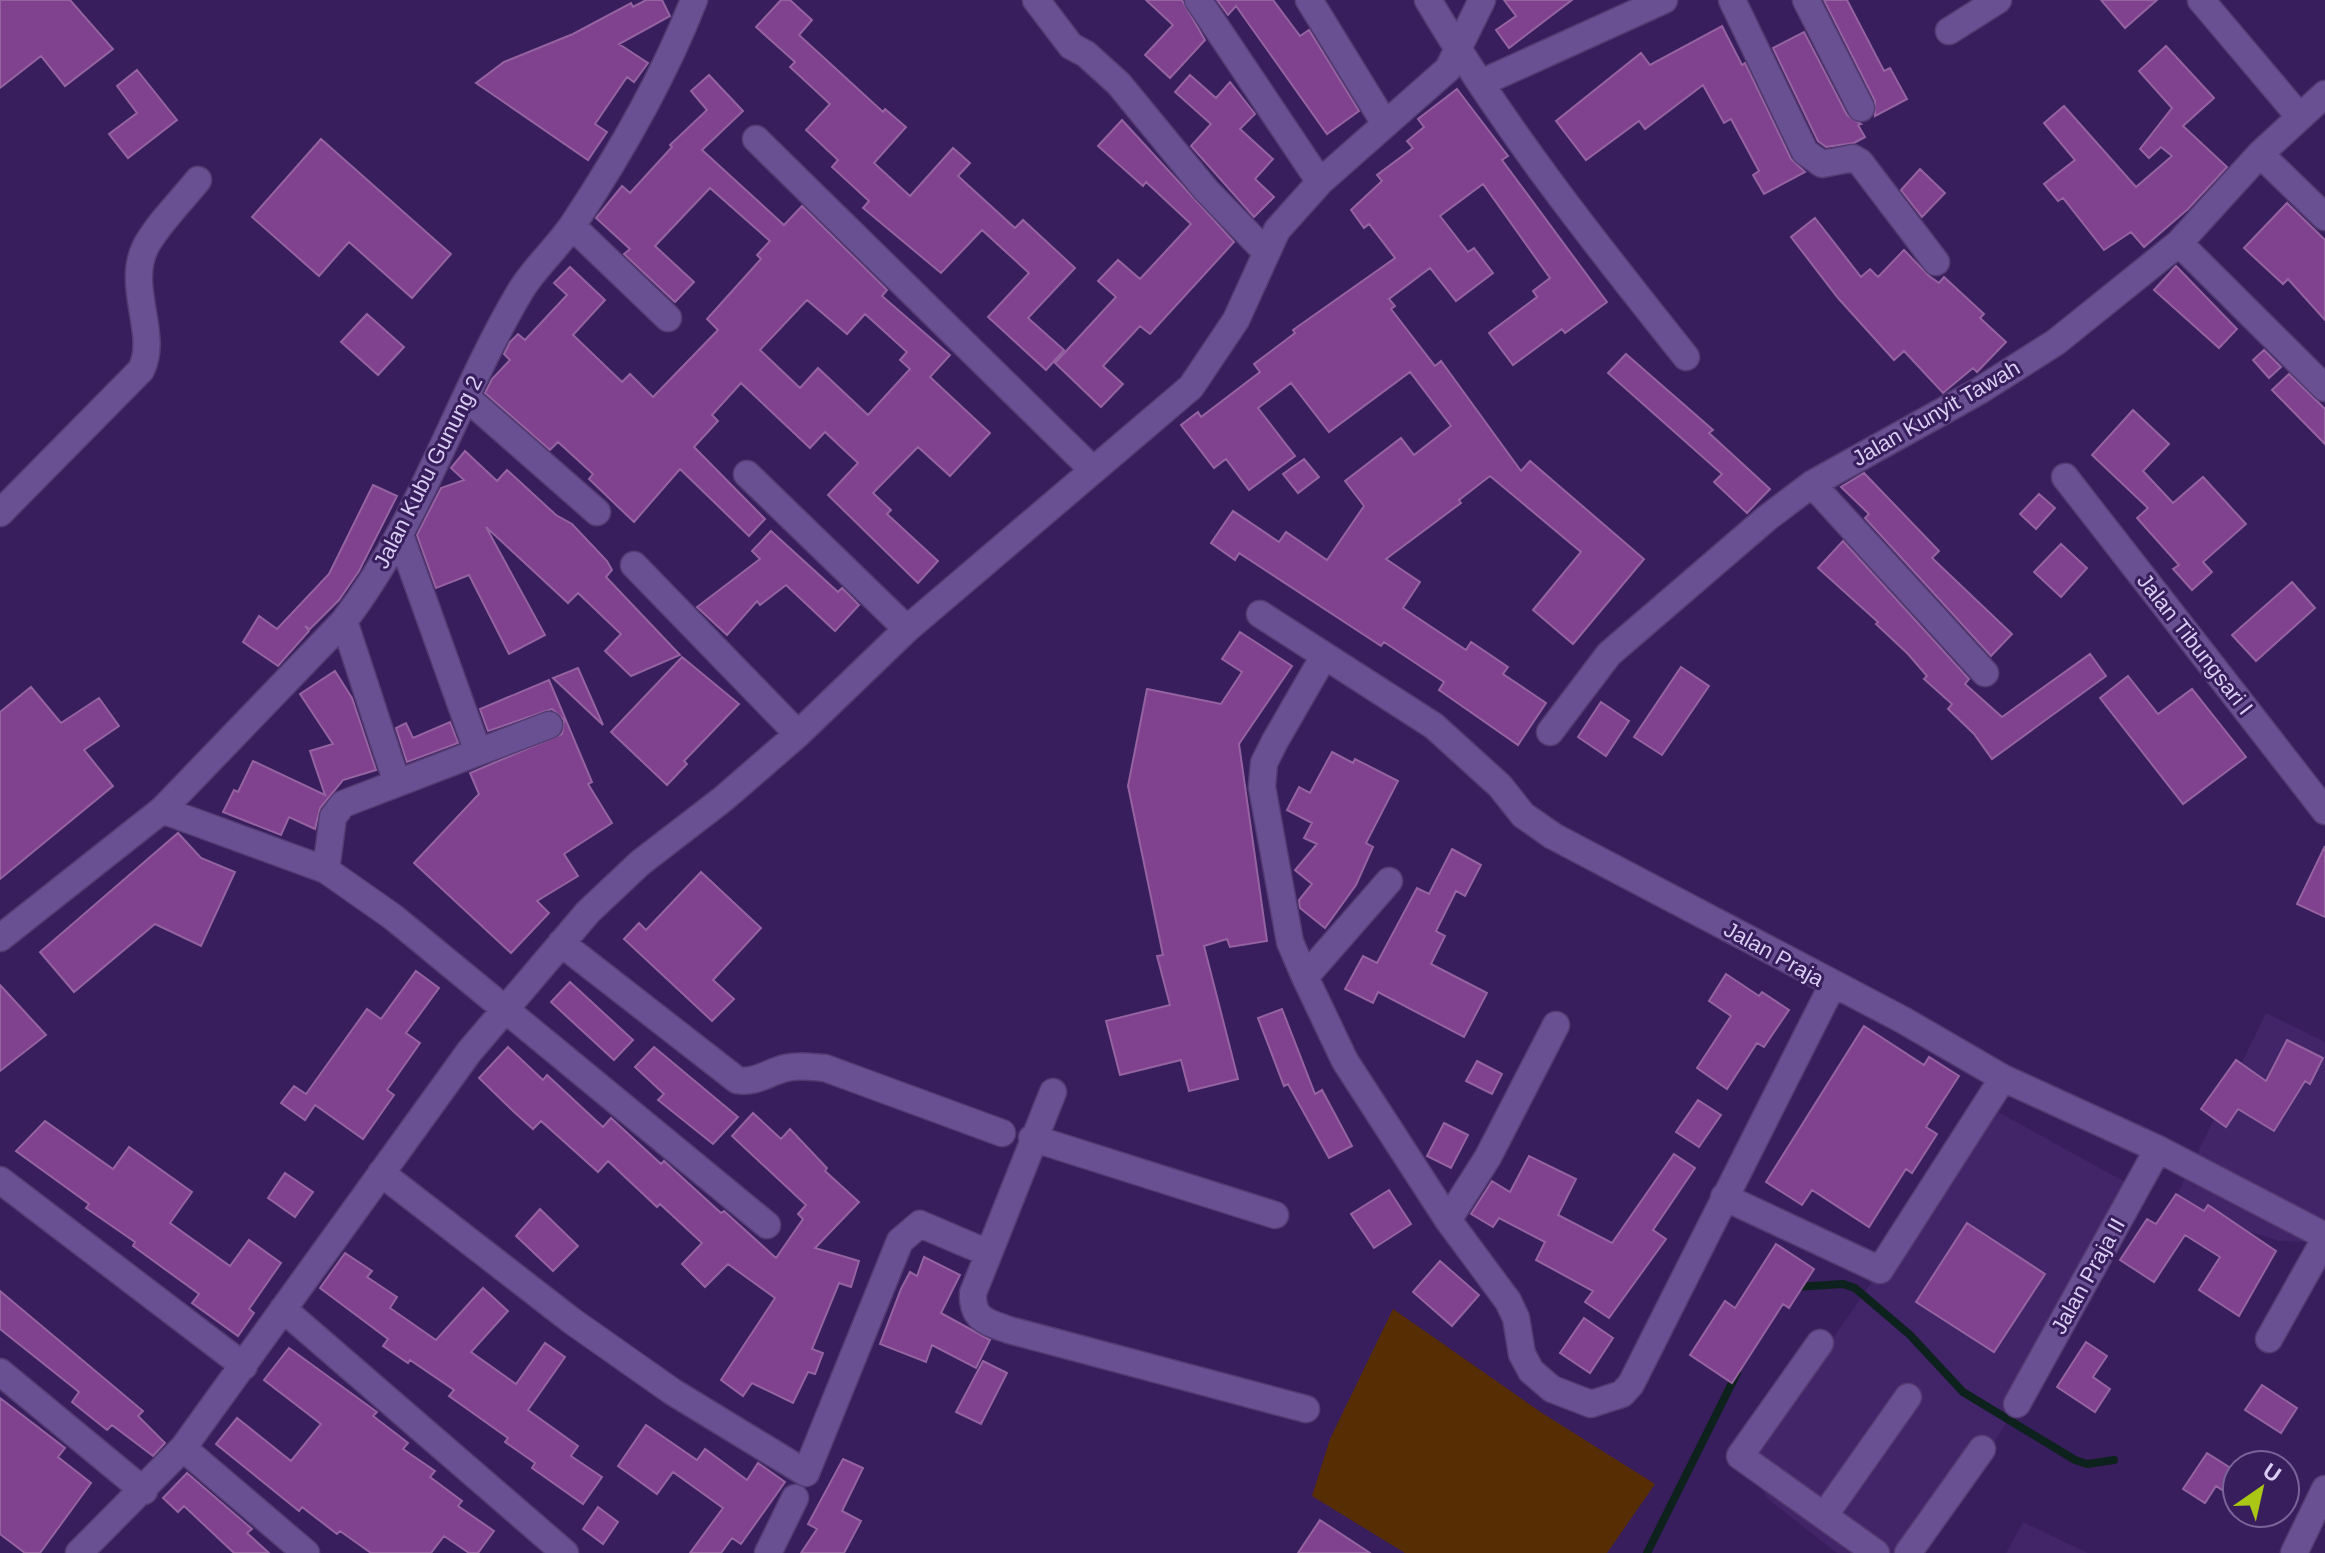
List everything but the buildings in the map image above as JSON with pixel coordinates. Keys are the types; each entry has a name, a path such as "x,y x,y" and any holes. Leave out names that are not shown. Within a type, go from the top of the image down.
{"street":[{"name":"Jalan Kubu Gunung 2","path":"0,938 162,810 344,621 400,535 522,289 572,226 645,109 694,0"},
{"path":"1036,0 1071,46 1086,54 1119,84 1206,190 1265,251"},
{"path":"1198,0 1320,182"},
{"path":"1309,0 1384,122"},
{"path":"1428,0 1563,204 1686,357"},
{"path":"79,1553 144,1491 183,1448 469,1052 561,943 640,863 723,799 798,734 907,629 1091,468 1191,387 1236,320 1265,251 1289,214 1384,122 1448,69 1482,0"},
{"path":"1481,83 1664,0"},
{"path":"1732,0 1805,152 1822,164 1853,158 1860,162 1936,262"},
{"path":"1806,0 1861,108"},
{"path":"1949,31 1998,0"},
{"path":"2201,0 2299,116"},
{"name":"Jalan Kunyit Tawah","path":"1550,732 1609,654 1767,518 1812,484 1979,391 2056,342 2179,243 2260,154 2325,94"},
{"path":"756,139 1091,468"},
{"path":"2260,154 2325,217"},
{"path":"0,513 141,370 149,345 142,322 139,278 145,248 198,180"},
{"path":"572,226 668,318"},
{"path":"2179,243 2325,388"},
{"path":"466,397 597,512"},
{"path":"747,474 907,629"},
{"name":"Jalan Tibungsari I","path":"2065,477 2325,811"},
{"path":"1812,484 1985,673"},
{"path":"400,535 478,752"},
{"path":"634,565 798,734"},
{"name":"Jalan Praja","path":"1260,614 1434,726 1500,786 1523,815 1553,836 1832,986 1903,1020 2003,1078 2158,1149 2325,1238"},
{"path":"344,621 397,783"},
{"path":"1324,656 1264,763 1262,787 1290,942 1345,1061 1448,1220 1508,1301 1516,1318 1522,1354 1531,1371 1552,1389 1591,1404 1622,1394 1631,1384 1832,986"},
{"path":"326,870 336,809 549,725"},
{"path":"162,810 326,870 393,917 767,1225"},
{"path":"1305,977 1389,881"},
{"path":"561,943 737,1080 748,1083 783,1069 802,1066 825,1068 1002,1133"},
{"path":"1448,1220 1488,1157 1556,1025"},
{"path":"1724,1197 1880,1270 2003,1078"},
{"path":"1053,1092 1032,1138 973,1293 973,1307 979,1319 1009,1330 1306,1409"},
{"path":"1032,1138 1275,1215"},
{"name":"Jalan Praja II","path":"2017,1404 2158,1149"},
{"path":"381,1173 572,1321 673,1392 806,1473 900,1241 920,1224 988,1253"},
{"path":"0,1180 244,1366"},
{"path":"2269,1339 2325,1238"},
{"path":"283,1309 565,1553"},
{"path":"1820,1343 1740,1456 1876,1553"},
{"path":"0,1372 144,1491"},
{"path":"1824,1516 1908,1397"},
{"path":"183,1448 306,1553"},
{"path":"1908,1553 1982,1449"},
{"path":"2294,1553 2325,1489"},
{"path":"768,1553 795,1498"}],"shaded area":[{"path":"2266,1013 2325,1042 2325,1243 2279,1241 2171,1207"},
{"path":"1980,1102 2147,1194 1934,1540 1918,1553 1837,1553 1768,1499 1746,1466 1905,1233"},
{"path":"1393,1309 1542,1413 1655,1484 1607,1553 1405,1553 1312,1496 1330,1439"},
{"path":"2023,1522 2054,1537 2088,1553 2006,1553"}],"waterway":[{"path":"1795,1287 1843,1284 1855,1288 1910,1335 1963,1392 2075,1460 2087,1464 2114,1460"},
{"path":"1647,1553 1737,1373"}]}
